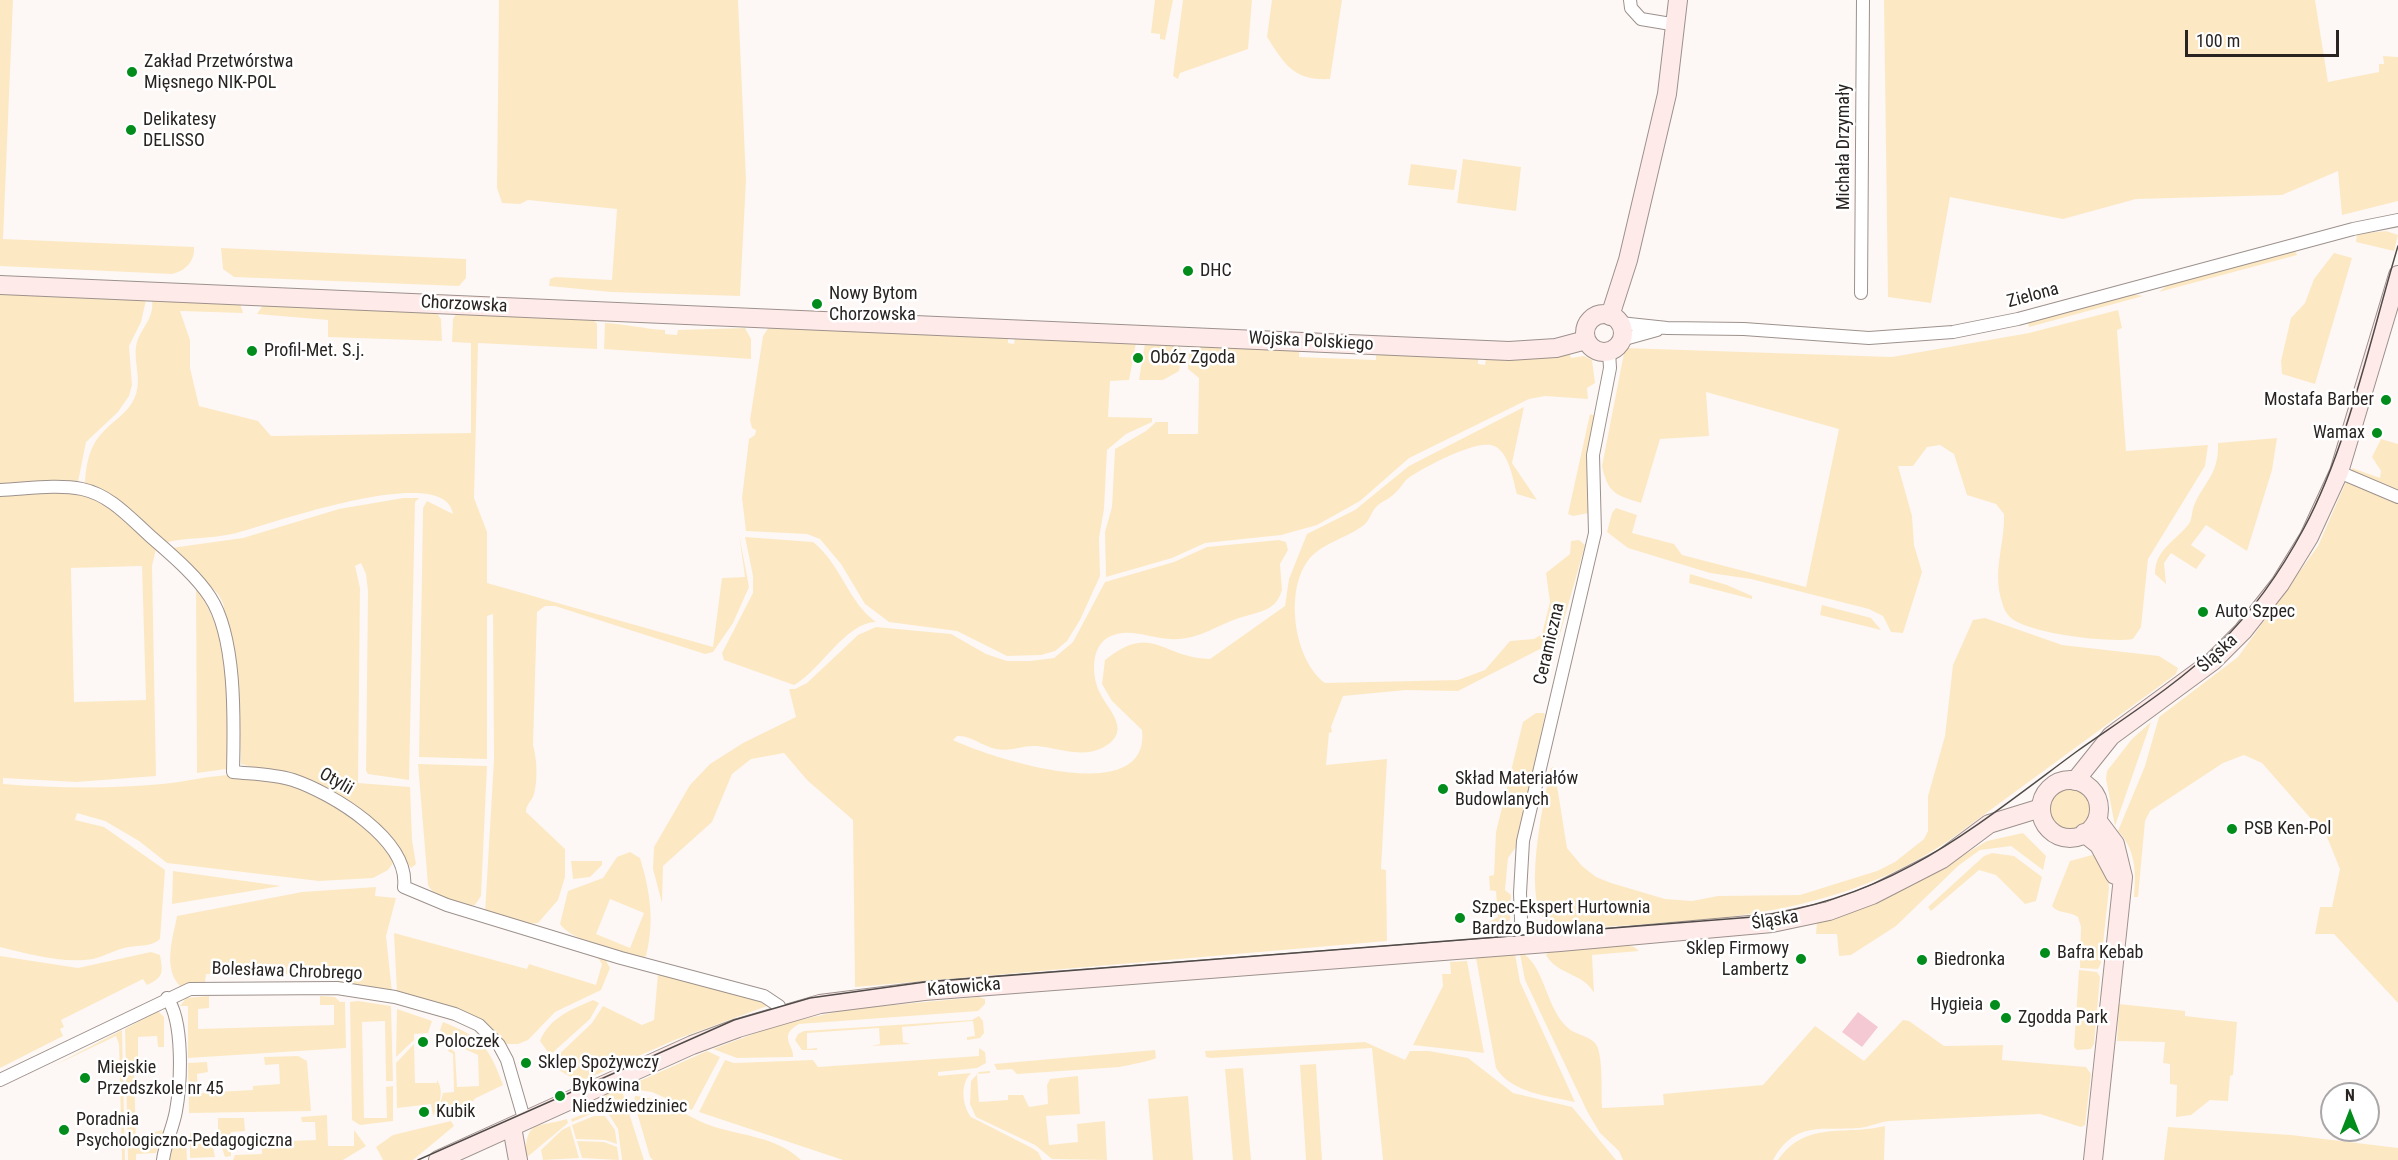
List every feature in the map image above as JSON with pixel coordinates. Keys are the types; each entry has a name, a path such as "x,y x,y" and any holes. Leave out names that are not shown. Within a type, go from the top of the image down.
{"street":[{"path":"1630,0 1631,8 1641,20 1677,25"},
{"path":"1615,333 1599,315 1590,320 1585,329 1586,340 1592,348 1615,333 1628,261 1667,94 1677,25 1678,0"},
{"name":"Michała Drzymały","path":"1861,293 1863,0"},
{"name":"Zielona","path":"1615,333 1667,328 1744,329 1869,338 1953,332 2018,319 2353,229 2398,220"},
{"name":"Śląska","path":"2083,785 2131,723 2213,661 2262,608 2309,537 2339,472 2398,275"},
{"name":"Chorzowska","path":"0,285 928,325"},
{"name":"Wojska Polskiego","path":"928,325 1509,351 1556,348 1586,340"},
{"name":"Ceramiczna","path":"1522,945 1520,893 1523,842 1595,533 1593,455 1615,333"},
{"path":"2339,472 2398,497"},
{"name":"Otylii","path":"0,490 69,488 93,492 106,497 154,539 210,596 222,626 233,693 233,772 273,776 304,784 326,795 367,822 393,848 404,867 404,887 447,905 621,958 764,996 779,1005 781,1014"},
{"path":"2093,1160 2121,891 2121,861 2115,844 2097,819 2097,801 2083,785 2059,782 2046,793 2043,817 2063,837 2084,834 2097,819"},
{"name":"Śląska","path":"1522,945 1740,927 1809,916 1872,896 1912,877 1974,837 1989,824 2043,817"},
{"path":"2084,834 2099,845 2110,862 2121,891"},
{"name":"Katowicka","path":"438,1160 692,1045 781,1014 829,1003 882,995 1522,945"},
{"name":"Bolesława Chrobrego","path":"0,1080 167,998 190,989 203,987 337,988 394,997 455,1014 479,1025 499,1044 513,1077 518,1103 518,1125"},
{"path":"163,1160 178,1096 178,1029 176,1012 167,998"},
{"path":"518,1125 518,1160"}],"shaded area":[{"path":"0,0 13,0 3,239 194,247 191,261 181,271 172,274 0,266"},
{"path":"499,0 738,0 746,180 740,296 611,292 549,286 550,279 555,277 612,280 617,209 528,200 520,204 502,203 497,188"},
{"path":"1155,0 1173,0 1165,40 1160,39 1160,34 1151,33"},
{"path":"1183,0 1252,0 1248,49 1180,73 1178,79 1173,76"},
{"path":"1272,0 1342,0 1330,79 1318,79 1299,74 1279,56 1267,37"},
{"path":"1884,0 2315,0 2328,82 2379,72 2379,64 2384,64 2383,56 2398,57 2398,201 2342,215 2338,171 2282,195 2136,199 2063,219 1950,197 1931,303 1888,297"},
{"path":"1463,159 1521,167 1516,211 1457,203"},
{"path":"1411,164 1457,170 1454,190 1408,185"},
{"path":"2386,231 2398,235 2394,251 2356,242 2357,234"},
{"path":"221,248 466,259 466,278 459,286 234,277 223,269"},
{"path":"2295,251 2297,255 2159,292 2169,284"},
{"path":"2334,253 2352,258 2315,384 2282,374 2281,361 2291,318 2305,303 2314,279"},
{"path":"0,294 146,300 141,322 129,346 132,385 129,396 118,412 86,442 78,482 0,485"},
{"path":"2132,294 2143,296 2029,327 2028,322"},
{"path":"152,300 240,303 243,313 180,311 190,340 190,368 199,406 258,421 271,436 471,433 471,343 452,342 453,319 456,314 593,319 597,324 597,349 478,343 474,498 487,532 487,583 713,647 722,578 745,577 739,534 749,587 733,623 713,652 705,654 555,606 545,606 537,612 533,745 536,776 534,794 526,812 565,849 565,877 558,900 538,923 526,924 485,913 494,759 493,614 487,616 487,759 419,757 423,508 427,501 453,514 443,499 420,493 389,494 315,510 232,534 164,543 85,484 87,463 94,443 126,411 136,394 138,380 136,345 150,316"},
{"path":"263,305 436,312 441,319 442,341 328,337 328,320 257,314"},
{"path":"2118,310 2122,328 2117,330 2126,451 2208,445 2205,466 2148,559 2141,627 2133,639 2106,640 2052,633 2021,624 2009,616 2002,604 1998,579 2004,514 1996,504 1967,495 1954,454 1940,445 1927,447 1913,466 1898,466 1912,516 1914,545 1922,572 1903,633 1891,632 1883,616 1869,609 1751,579 1710,573 1628,548 1607,532 1612,513 1616,508 1637,515 1632,533 1674,544 1682,555 1806,587 1839,429 1706,392 1709,436 1660,439 1641,503 1625,498 1610,488 1602,466 1625,348 1892,357 2029,333"},
{"path":"605,323 665,330 665,334 677,335 678,330 745,328 751,339 751,359 604,349"},
{"path":"769,327 1008,337 1008,343 1014,344 1015,337 1136,343 1129,380 1110,381 1108,417 1152,418 1152,422 1126,434 1107,450 1104,509 1099,538 1100,576 1080,620 1067,641 1055,651 1041,655 1007,656 957,631 889,622 865,604 841,564 820,539 807,534 746,531 742,498 749,439 755,435 756,430 752,428 750,420 763,336"},
{"path":"1145,343 1179,345 1182,353 1179,371 1163,380 1139,380"},
{"path":"1194,346 1299,350 1299,357 1376,360 1376,353 1478,358 1478,364 1485,365 1486,358 1539,358 1569,353 1571,358 1584,356 1592,360 1595,383 1587,388 1588,399 1545,396 1529,399 1409,458 1360,501 1317,525 1281,535 1205,543 1172,558 1106,577 1105,532 1112,507 1115,449 1146,431 1156,422 1168,422 1168,434 1198,434 1199,378 1188,369 1189,349"},
{"path":"1524,407 1512,463 1537,500 1517,494 1510,467 1499,449 1486,445 1463,450 1407,479 1393,495 1377,506 1364,525 1312,556 1300,575 1296,591 1296,626 1306,659 1325,683 1458,680 1485,670 1510,641 1534,639 1542,634 1550,602 1546,573 1570,554 1571,541 1579,540 1585,545 1555,652 1546,653 1540,649 1458,691 1406,690 1343,696 1331,727 1332,732 1329,733 1326,765 1387,759 1381,869 1386,870 1387,941 855,987 853,820 807,780 784,753 751,759 732,774 712,822 663,866 662,903 653,869 654,847 690,785 710,764 743,743 796,717 789,689 795,689 807,683 858,635 876,627 951,634 986,654 1007,661 1054,658 1073,642 1105,582 1174,562 1207,547 1279,540 1286,542 1288,550 1280,564 1282,590 1277,600 1269,608 1189,638 1170,639 1122,633 1107,638 1101,643 1095,656 1095,680 1118,727 1117,734 1104,747 1088,752 1071,752 1037,746 1001,750 962,736 957,736 953,740 999,757 1064,772 1095,773 1121,768 1138,754 1142,730 1112,701 1102,684 1105,660 1121,649 1146,643 1193,657 1210,659 1285,606 1289,579 1307,534 1355,510 1409,466"},
{"path":"1590,414 1595,416 1587,463 1591,497 1589,513 1573,516 1568,514"},
{"path":"2277,438 2272,470 2247,551 2206,525 2191,545 2206,555 2196,569 2171,553 2164,563 2166,584 2155,574 2158,559 2166,547 2190,523 2195,503 2214,469 2218,443"},
{"path":"2381,439 2398,444 2398,493 2352,472 2352,468 2380,478 2381,471 2372,457"},
{"path":"2346,482 2398,504 2398,1003 2334,934 2315,934 2320,907 2332,907 2340,869 2327,837 2262,763 2244,755 2223,763 2150,811 2145,821 2138,897 2134,897 2135,870 2132,854 2118,831 2145,766 2159,717 2238,657 2318,546"},
{"path":"74,491 108,504 156,549 152,566 156,776 76,782 3,778 3,784 122,787 234,775 278,782 327,800 369,827 384,844 393,863 388,870 373,878 319,881 167,863 139,841 105,821 77,813 75,820 104,827 165,870 160,939 149,945 124,948 93,959 82,960 46,958 0,947 0,494","holes":["142,566 146,700 74,702 71,568"]},
{"path":"403,498 419,498 415,502 409,780 368,774 366,771 368,591 366,574 361,563 355,566 360,588 358,783 410,787 412,840 416,864 411,868 382,828 359,808 326,788 241,764 238,685 223,603 218,594 171,548 243,538 339,509"},
{"path":"745,537 813,542 831,561 858,604 876,622 865,624 854,630 794,685 724,660 722,653 753,593 753,576"},
{"path":"1690,574 1727,585 1752,596 1752,599 1689,583"},
{"path":"196,588 208,607 217,629 223,652 228,699 226,769 197,773"},
{"path":"1822,605 1871,618 1881,630 1820,615"},
{"path":"1985,618 2062,645 2159,656 2178,668 2176,674 1948,841 1907,865 1866,884 1779,909 1690,921 1644,925 1552,927 1542,916 1536,898 1536,861 1544,800 1551,768 1554,767 1567,848 1582,866 1596,877 1611,883 1665,899 1692,901 1718,896 1800,895 1877,871 1895,862 1924,839 1928,831 1928,796 1945,736 1953,665 1973,620"},
{"path":"1536,713 1545,715 1516,847 1508,858 1505,890 1511,895 1510,920 1489,930 1489,922 1498,917 1496,891 1487,890 1490,890 1489,876 1494,875 1496,832 1523,722"},
{"path":"2151,722 2115,826 2106,779 2107,771 2132,739"},
{"path":"418,764 487,766 481,896 475,905 463,905 449,901 436,894 428,885"},
{"path":"2069,787 2084,794 2091,809 2084,824 2069,831 2054,824 2047,809 2054,794"},
{"path":"2023,833 2046,856 2043,870 2011,846 1980,850 1958,866 1896,926 1851,955 1839,956 1837,934 1816,934 1817,922 1875,903 1915,884 1987,841"},
{"path":"630,852 640,858 646,882 651,918 646,956 641,959 585,941 560,924 568,891 603,878 617,857","holes":["610,899 644,913 630,948 596,934"]},
{"path":"1992,853 2014,856 2042,877 2036,901 2025,904 1996,875 1979,870 1931,911 1928,907 1984,856"},
{"path":"2096,854 2108,876 2109,888 2101,963 2098,969 2080,968 2081,927 2078,917 2052,906 2070,861"},
{"path":"571,861 602,861 602,865 590,877 573,879"},
{"path":"173,871 281,886 172,904"},
{"path":"376,887 375,896 396,898 386,936 392,992 338,984 338,974 206,974 205,983 181,987 175,980 170,953 177,916 302,892"},
{"path":"394,933 527,969 529,964 596,985 602,964 597,956 605,959 610,968 601,990 555,1012 528,1040 518,1044 505,1044 496,1032 478,1018 397,993"},
{"path":"1624,945 1634,947 1639,951 1592,955 1594,993 1584,981 1557,967 1546,955 1548,952"},
{"path":"151,952 160,955 162,970 157,979 147,985 143,979 61,1020 64,1027 60,1029 63,1036 0,1068 0,956 78,968"},
{"path":"1515,954 1520,982 1575,1102 1521,1088 1511,1083 1496,1068 1476,958"},
{"path":"1520,954 1524,954 1537,969 1561,1020 1572,1031 1596,1044 1601,1062 1602,1108 1664,1105 1663,1094 1763,1085 1815,1026 1864,1061 1903,1020 1909,1021 1944,1046 2003,1045 2002,1060 2086,1067 2091,1074 2085,1125 2081,1127 2040,1114 1889,1121 1866,1127 1802,1132 1782,1146 1773,1160 1623,1160 1619,1151 1600,1133 1587,1111 1525,980"},
{"path":"1467,961 1484,1053 1413,1045 1443,986 1442,974 1451,974 1450,962"},
{"path":"2079,970 2097,972 2100,977 2094,1044 2091,1049 2077,1050 2074,1047"},
{"path":"658,974 763,1001 770,1005 677,1039 582,1081 552,1066 552,1061 592,1023 603,1006 642,1025 654,1020"},
{"path":"209,996 209,1008 198,1009 198,1029 334,1025 334,1005 320,1005 320,996 335,997 340,1002 345,1002 346,1048 188,1058 188,1006 180,1006 186,998"},
{"path":"979,997 985,999 985,1004 978,1011 799,1024 793,1028 788,1037 793,1057 737,1058 713,1049 780,1024 850,1009"},
{"path":"593,1000 599,1003 590,1019 550,1055 540,1041 549,1026 562,1015"},
{"path":"350,1002 391,1006 393,1081 386,1081 385,1021 362,1022 364,1118 387,1118 386,1087 393,1086 393,1121 360,1125 352,1120"},
{"path":"2119,1004 2185,1011 2185,1016 2237,1022 2233,1075 2230,1076 2228,1101 2210,1100 2191,1115 2176,1117 2177,1085 2170,1084 2170,1064 2163,1063 2165,1042 2117,1041"},
{"path":"397,1009 432,1021 428,1033 414,1034 414,1040 396,1057"},
{"path":"158,1011 164,1017 164,1047 158,1047 157,1036 138,1037 138,1063 134,1063 136,1145 155,1145 155,1132 162,1130 163,1133 156,1153 136,1154 136,1160 128,1160 125,1029"},
{"path":"1858,1012 1878,1027 1862,1047 1842,1032"},
{"path":"979,1016 983,1021 984,1033 980,1038 967,1040 967,1037 975,1036 973,1021 902,1027 903,1042 911,1044 871,1046 880,1044 879,1028 807,1033 807,1049 817,1048 817,1050 802,1050 795,1040 798,1034 804,1031 972,1020"},
{"path":"443,1022 482,1044 493,1061 503,1085 476,1098 460,1113 436,1119 443,1093 454,1092 453,1054 448,1051 449,1048 455,1052 457,1087 479,1086 478,1055 447,1041 440,1030"},
{"path":"122,1030 125,1160 122,1160 119,1044 116,1036 51,1067"},
{"path":"1365,1042 1405,1060 1410,1051 1429,1051 1468,1058 1513,1093 1572,1107 1616,1160 1383,1160 1372,1048 1211,1058 1206,1057 1205,1051"},
{"path":"414,1044 415,1083 437,1083 437,1080 441,1089 439,1103 433,1116 431,1104 397,1108 396,1063"},
{"path":"979,1048 985,1052 986,1063 977,1068 938,1072 938,1076 971,1073 965,1083 964,1095 971,1117 1032,1148 1038,1152 1042,1160 843,1160 699,1112 725,1060 734,1063 813,1060 818,1067 979,1056"},
{"path":"1155,1050 1156,1058 1120,1067 1017,1074 1012,1069 997,1070 994,1064"},
{"path":"707,1051 720,1057 692,1110 652,1092 630,1089 633,1084"},
{"path":"298,1056 307,1061 311,1111 189,1113 188,1063 207,1062 208,1072 197,1074 198,1093 253,1090 253,1086 280,1084 279,1064 265,1065 264,1057"},
{"path":"1316,1064 1322,1160 1306,1160 1300,1065"},
{"path":"1243,1068 1251,1160 1233,1160 1225,1069"},
{"path":"990,1071 990,1073 977,1074 979,1072"},
{"path":"977,1074 979,1102 1008,1100 1008,1095 1023,1095 1029,1107 1048,1104 1047,1085 1050,1079 1078,1076 1080,1114 1046,1116 1049,1145 1078,1142 1077,1124 1105,1121 1107,1160 1052,1159 1035,1145 976,1117 970,1104 971,1081"},
{"path":"621,1088 644,1160 622,1160 618,1129 608,1113 593,1113 572,1122 571,1119 603,1107 601,1103 606,1095"},
{"path":"635,1096 664,1103 709,1125 769,1141 801,1160 653,1160 650,1157 634,1102"},
{"path":"1188,1096 1193,1160 1153,1160 1148,1099"},
{"path":"327,1115 328,1146 354,1146 354,1130 366,1146 343,1160 233,1160 235,1155 262,1154 262,1148 289,1148 289,1141 316,1140 315,1122 302,1122 301,1117"},
{"path":"594,1116 605,1116 615,1130 617,1144 605,1140 576,1139 572,1125"},
{"path":"218,1118 244,1118 245,1131 231,1132 231,1156 225,1157 218,1135"},
{"path":"567,1119 568,1123 526,1158 528,1137 535,1127"},
{"path":"451,1121 454,1126 413,1160 383,1160 376,1147 393,1135"},
{"path":"570,1126 579,1158 543,1160 541,1150 562,1130"},
{"path":"1885,1126 1884,1160 1778,1160 1789,1147 1813,1134"},
{"path":"2168,1127 2291,1135 2320,1139 2320,1142 2349,1142 2398,1148 2398,1160 2164,1160"},
{"path":"190,1133 203,1133 211,1137 215,1157 190,1158"},
{"path":"186,1134 187,1160 168,1160 174,1137"},
{"path":"577,1141 604,1142 617,1147 619,1160 582,1158"}],"tram line":[{"path":"418,1160 734,1020 810,998 925,982 1753,917 1802,908 1888,878 1926,857 2000,809 2168,687 2219,644 2255,604 2286,559 2320,496 2346,426 2398,246"}],"place":[{"name":"Zakład Przetwórstwa Mięsnego NIK-POL","path":"132,72"},
{"name":"Delikatesy DELISSO","path":"131,130"},
{"name":"DHC","path":"1188,271"},
{"name":"Nowy Bytom Chorzowska","path":"817,304"},
{"name":"Profil-Met. S.j.","path":"252,351"},
{"name":"Obóz Zgoda","path":"1138,358"},
{"name":"Mostafa Barber","path":"2386,400"},
{"name":"Wamax","path":"2377,433"},
{"name":"Auto Szpec","path":"2203,612"},
{"name":"Skład Materiałów Budowlanych","path":"1443,789"},
{"name":"PSB Ken-Pol","path":"2232,829"},
{"name":"Szpec-Ekspert Hurtownia Bardzo Budowlana","path":"1460,918"},
{"name":"Bafra Kebab","path":"2045,953"},
{"name":"Sklep Firmowy Lambertz","path":"1801,959"},
{"name":"Biedronka","path":"1922,960"},
{"name":"Hygieia","path":"1995,1005"},
{"name":"Zgodda Park","path":"2006,1018"},
{"name":"Poloczek","path":"423,1042"},
{"name":"Sklep Spożywczy","path":"526,1063"},
{"name":"Miejskie Przedszkole nr 45","path":"85,1078"},
{"name":"Bykowina Niedźwiedziniec","path":"560,1096"},
{"name":"Kubik","path":"424,1112"},
{"name":"Poradnia Psychologiczno-Pedagogiczna","path":"64,1130"}]}
